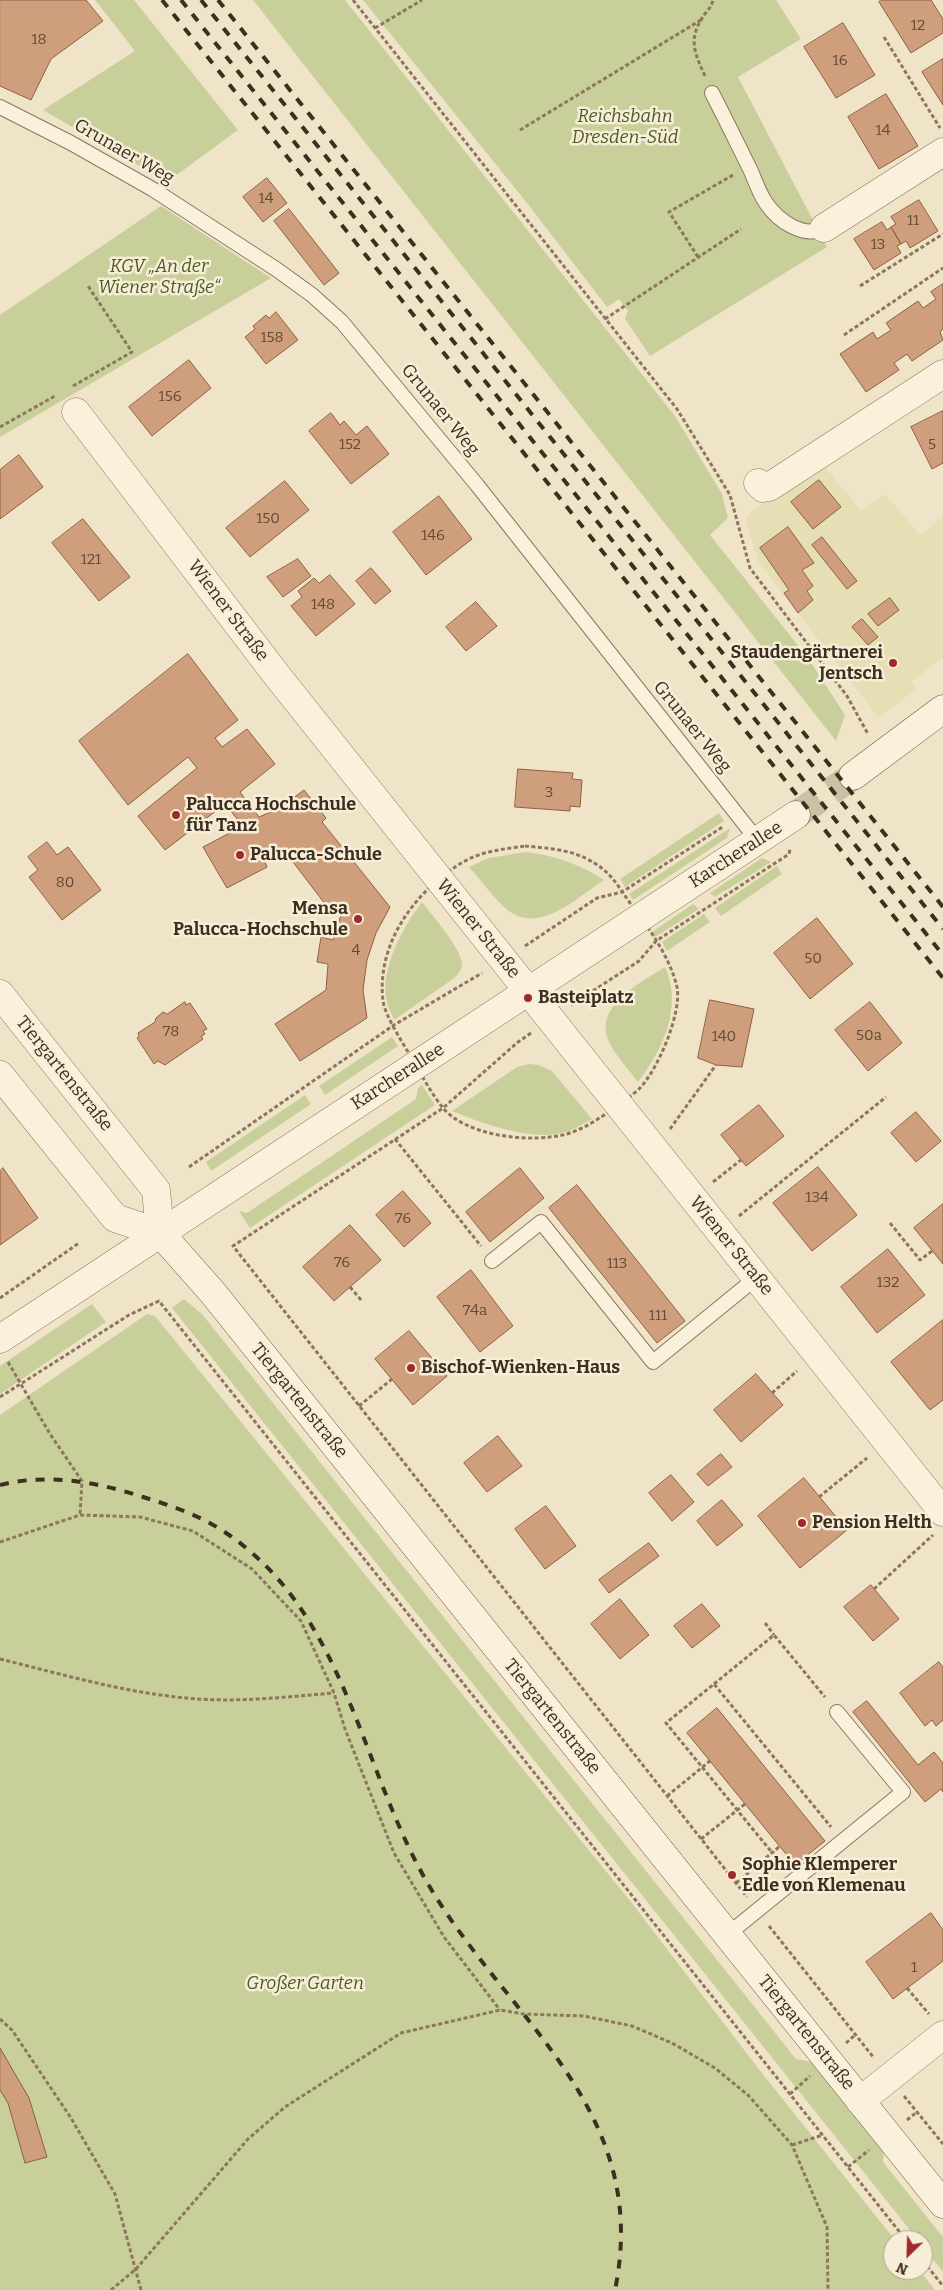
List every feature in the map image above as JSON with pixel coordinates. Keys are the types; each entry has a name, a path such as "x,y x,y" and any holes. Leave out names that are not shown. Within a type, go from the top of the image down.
{"street":[{"path":"824,228 856,199 943,152"},
{"path":"758,483 763,488 769,487 943,374"},
{"name":"Wiener Straße","path":"67,398 275,673 887,1442 940,1522"},
{"path":"853,776 943,709"},
{"name":"Karcherallee","path":"3,1348 160,1233 796,816"},
{"name":"Tiergartenstraße","path":"0,994 156,1190 160,1233 213,1293 943,2204"},
{"path":"0,1075 114,1218 160,1233"},
{"path":"860,2101 889,2078 937,2025"}],"lane":[{"path":"712,93 767,204 785,221 807,233 816,232 824,228"},
{"name":"Grunaer Weg","path":"0,107 72,143 154,190 312,295 342,322 477,485 758,841"},
{"path":"492,1261 541,1222 654,1362 756,1278"},
{"path":"727,1934 903,1792 837,1712"}],"path":[{"path":"353,0 677,409 730,495 750,568 847,696 861,724 881,756"},
{"path":"375,28 422,0"},
{"path":"712,93 694,51 693,40 701,20 711,8 713,0"},
{"path":"520,130 701,20"},
{"path":"884,37 943,133"},
{"path":"698,257 669,212 749,167"},
{"path":"605,320 742,229"},
{"path":"860,286 943,234"},
{"path":"924,240 927,244"},
{"path":"888,262 891,267"},
{"path":"844,335 943,268"},
{"path":"0,427 67,398 132,352 88,286"},
{"path":"534,941 597,898 622,892 740,816"},
{"path":"587,996 639,962 656,941 789,854"},
{"path":"189,1167 394,1026 470,981"},
{"path":"518,1042 443,1108 233,1246 618,1733"},
{"path":"655,1150 716,1065"},
{"path":"720,1232 886,1097"},
{"path":"395,1140 492,1261"},
{"path":"693,1199 741,1160"},
{"path":"890,1223 920,1260 932,1251"},
{"path":"0,1298 79,1243"},
{"path":"350,1287 362,1301"},
{"path":"0,1397 129,1315 159,1301 898,2230"},
{"path":"3,1348 20,1383 50,1434 82,1481 80,1515"},
{"path":"772,1393 817,1354"},
{"path":"359,1406 392,1379"},
{"path":"819,1497 887,1442"},
{"path":"0,1542 80,1515 140,1517 193,1531 252,1569 301,1621 334,1694 345,1729 394,1853 444,1937 500,2010"},
{"path":"874,1589 940,1522"},
{"path":"764,1623 837,1712"},
{"path":"774,1635 666,1723 794,1880"},
{"path":"0,1659 131,1692 188,1698 247,1699 334,1694"},
{"path":"714,1684 842,1841"},
{"path":"667,1796 710,1761"},
{"path":"701,1839 745,1804"},
{"path":"736,1883 780,1846"},
{"path":"906,1988 937,2025"},
{"path":"111,2290 136,2269 248,2139 285,2107 401,2033 500,2010 524,2014 584,2016 632,2026 672,2043 715,2068 749,2096 792,2144 827,2227 828,2290"},
{"path":"0,2019 12,2030 71,2118 115,2194 141,2290"},
{"path":"889,2078 942,2143"},
{"path":"792,2144 822,2134"},
{"path":"933,2274 943,2286"}],"shaded area":[{"name":"Staudengärtnerei Jentsch","path":"825,467 861,510 885,494 920,535 943,517 943,658 911,682 916,689 879,718 759,563 745,519 754,509"}],"green space":[{"path":"95,0 134,0 238,130 167,182 43,110 135,51"},
{"path":"253,0 345,0 675,416 722,494 728,518 710,535 808,658 845,715 836,741"},
{"name":"Reichsbahn Dresden-Süd","path":"363,0 776,0 801,39 738,77 827,247 650,356 625,319 628,311 619,299 607,307 527,203"},
{"name":"KGV „An der Wiener Straße“","path":"161,206 271,278 0,437 0,315"},
{"path":"719,813 724,821 625,887 620,879"},
{"path":"730,828 727,838 633,900 629,894"},
{"path":"525,852 546,855 566,861 604,880 556,912 543,917 530,918 518,916 500,903 469,867 489,858"},
{"path":"762,858 771,862 715,897 710,893"},
{"path":"777,866 782,874 721,916 715,908"},
{"path":"422,902 458,951 462,966 460,972 453,979 394,1020 385,990 386,976 400,936"},
{"path":"693,904 699,909 655,937 652,932"},
{"path":"704,914 710,922 667,951 662,942"},
{"path":"665,967 672,997 668,1027 655,1056 638,1082 610,1044 606,1030 607,1018 621,997"},
{"path":"392,1037 398,1046 325,1095 319,1086"},
{"path":"529,1064 539,1065 552,1071 592,1119 562,1133 544,1135 503,1129 452,1111 517,1067"},
{"path":"422,1085 435,1105 250,1228 239,1211 247,1213 416,1099 418,1088"},
{"path":"305,1095 311,1104 211,1171 206,1162"},
{"path":"184,1299 202,1314 796,2059 812,2062 884,2151 883,2162 943,2237 943,2272 933,2260 933,2230 910,2230 172,1308"},
{"path":"92,1304 106,1322 0,1394 0,1366"},
{"name":"Großer Garten","path":"147,1314 155,1316 631,1902 758,2068 887,2230 883,2230 883,2280 927,2280 935,2290 0,2290 0,1415"}],"building":[{"path":"0,0 86,0 103,21 51,59 31,100 0,86"},
{"path":"881,0 931,0 943,19 943,33 911,53 879,2"},
{"path":"843,23 875,75 836,98 804,47"},
{"path":"943,59 943,105 922,72"},
{"path":"886,94 918,146 879,169 848,117"},
{"path":"267,178 287,203 263,222 243,197"},
{"path":"919,200 938,231 910,248 906,241 901,244 891,227 896,224 891,217"},
{"path":"289,209 339,273 324,285 274,221"},
{"path":"882,222 887,230 891,227 901,244 897,246 901,253 874,270 854,239"},
{"path":"943,284 943,329 940,332 943,340 912,361 907,354 894,363 899,370 866,392 840,354 873,332 877,339 891,330 886,323 918,301 923,308 936,299 931,292"},
{"path":"276,312 298,340 266,364 245,337 255,329 253,326 266,315 269,318"},
{"path":"189,360 211,388 152,436 129,407"},
{"path":"943,411 943,463 932,469 911,427"},
{"path":"331,413 340,425 344,421 356,435 367,426 389,454 351,484 309,431"},
{"path":"19,455 43,487 0,519 0,470"},
{"path":"819,480 841,507 813,529 791,502"},
{"path":"285,481 309,510 250,557 226,528"},
{"path":"439,496 472,539 426,575 393,532"},
{"path":"83,519 130,577 99,601 52,543"},
{"path":"788,527 814,563 802,570 813,586 807,591 813,600 798,613 784,593 789,590 760,548"},
{"path":"822,537 857,581 847,589 812,545"},
{"path":"298,559 311,576 283,597 267,577"},
{"path":"371,568 391,591 375,604 356,581"},
{"path":"330,575 355,604 316,636 291,606 302,597 298,591 314,578 319,583"},
{"path":"890,598 899,610 878,626 868,614"},
{"path":"476,602 497,626 466,651 446,627"},
{"path":"862,619 878,637 868,645 852,627"},
{"name":"Palucca-Schule","path":"188,654 238,720 215,738 222,747 247,729 275,764 240,792 259,817 280,808 304,790 326,818 322,822 390,907 376,933 367,960 363,990 367,1018 300,1061 275,1024 326,990 328,964 317,962 321,937 333,940 341,915 337,910 332,913 283,849 264,860 267,867 227,888 203,847 243,826 225,804 165,850 138,816 197,768 188,757 128,805 79,741"},
{"path":"518,769 573,773 572,779 582,780 580,807 570,806 570,811 515,807"},
{"path":"47,842 57,855 68,847 101,890 62,920 29,877 38,870 28,857"},
{"path":"817,918 853,964 810,999 774,953"},
{"path":"710,1000 754,1009 742,1067 716,1065 698,1058"},
{"path":"185,1002 186,1005 190,1003 207,1029 203,1031 205,1034 201,1036 203,1039 165,1065 158,1061 154,1064 137,1038 139,1036 138,1033 155,1022 156,1018 163,1012 167,1014"},
{"path":"870,1002 902,1043 868,1071 835,1030"},
{"path":"759,1105 784,1136 746,1166 721,1135"},
{"path":"916,1112 941,1141 916,1162 891,1133"},
{"path":"818,1167 857,1215 812,1251 773,1203"},
{"path":"3,1168 38,1218 0,1245 0,1171"},
{"path":"520,1168 544,1198 490,1242 466,1212"},
{"path":"577,1185 685,1321 657,1343 549,1208"},
{"path":"403,1191 431,1223 404,1247 376,1215"},
{"path":"943,1204 943,1264 914,1228"},
{"path":"350,1225 381,1260 334,1301 303,1267"},
{"path":"888,1249 925,1295 877,1333 841,1287"},
{"path":"471,1270 513,1326 480,1352 437,1297"},
{"path":"943,1320 943,1400 930,1410 891,1362"},
{"name":"Bischof-Wienken-Haus","path":"409,1331 447,1376 413,1405 375,1359"},
{"path":"756,1374 783,1405 741,1442 714,1410"},
{"path":"498,1436 522,1466 487,1492 464,1463"},
{"path":"721,1454 732,1467 708,1486 697,1474"},
{"path":"671,1475 694,1502 672,1521 649,1493"},
{"name":"Pension Helth","path":"804,1478 847,1530 800,1568 758,1516"},
{"path":"722,1500 743,1525 717,1546 697,1521"},
{"path":"546,1506 576,1546 545,1569 515,1529"},
{"path":"649,1543 659,1556 609,1593 599,1580"},
{"path":"871,1585 899,1619 873,1641 844,1607"},
{"path":"620,1599 649,1635 620,1659 591,1624"},
{"path":"702,1604 720,1626 692,1648 674,1626"},
{"path":"939,1662 943,1667 943,1720 936,1726 932,1720 925,1726 900,1693"},
{"path":"867,1701 918,1765 934,1752 943,1763 943,1792 941,1789 925,1802 853,1712"},
{"path":"717,1708 825,1841 795,1865 687,1733"},
{"path":"931,1913 943,1930 943,1961 893,1999 866,1962"},
{"path":"0,2048 29,2098 47,2157 25,2163 8,2103 0,2090"}],"tunnel":[{"path":"796,815 853,776"}],"railway":[{"path":"162,0 943,978"},
{"path":"181,0 943,955"},
{"path":"201,0 943,929"},
{"path":"218,0 943,907"},
{"path":"0,1485 36,1480 90,1483 126,1492 182,1510 220,1529 263,1563 297,1604 325,1649 347,1697 409,1847 434,1894 467,1942 537,2031 569,2076 595,2122 613,2172 621,2228 615,2290"}],"place":[{"name":"Staudengärtnerei Jentsch","path":"893,663"},
{"name":"Palucca Hochschule für Tanz","path":"176,815"},
{"name":"Palucca-Schule","path":"240,855"},
{"name":"Mensa Palucca-Hochschule","path":"358,919"},
{"name":"Basteiplatz","path":"528,998"},
{"name":"Bischof-Wienken-Haus","path":"411,1368"},
{"name":"Pension Helth","path":"802,1523"},
{"name":"Sophie Klemperer Edle von Klemenau","path":"732,1875"}]}
